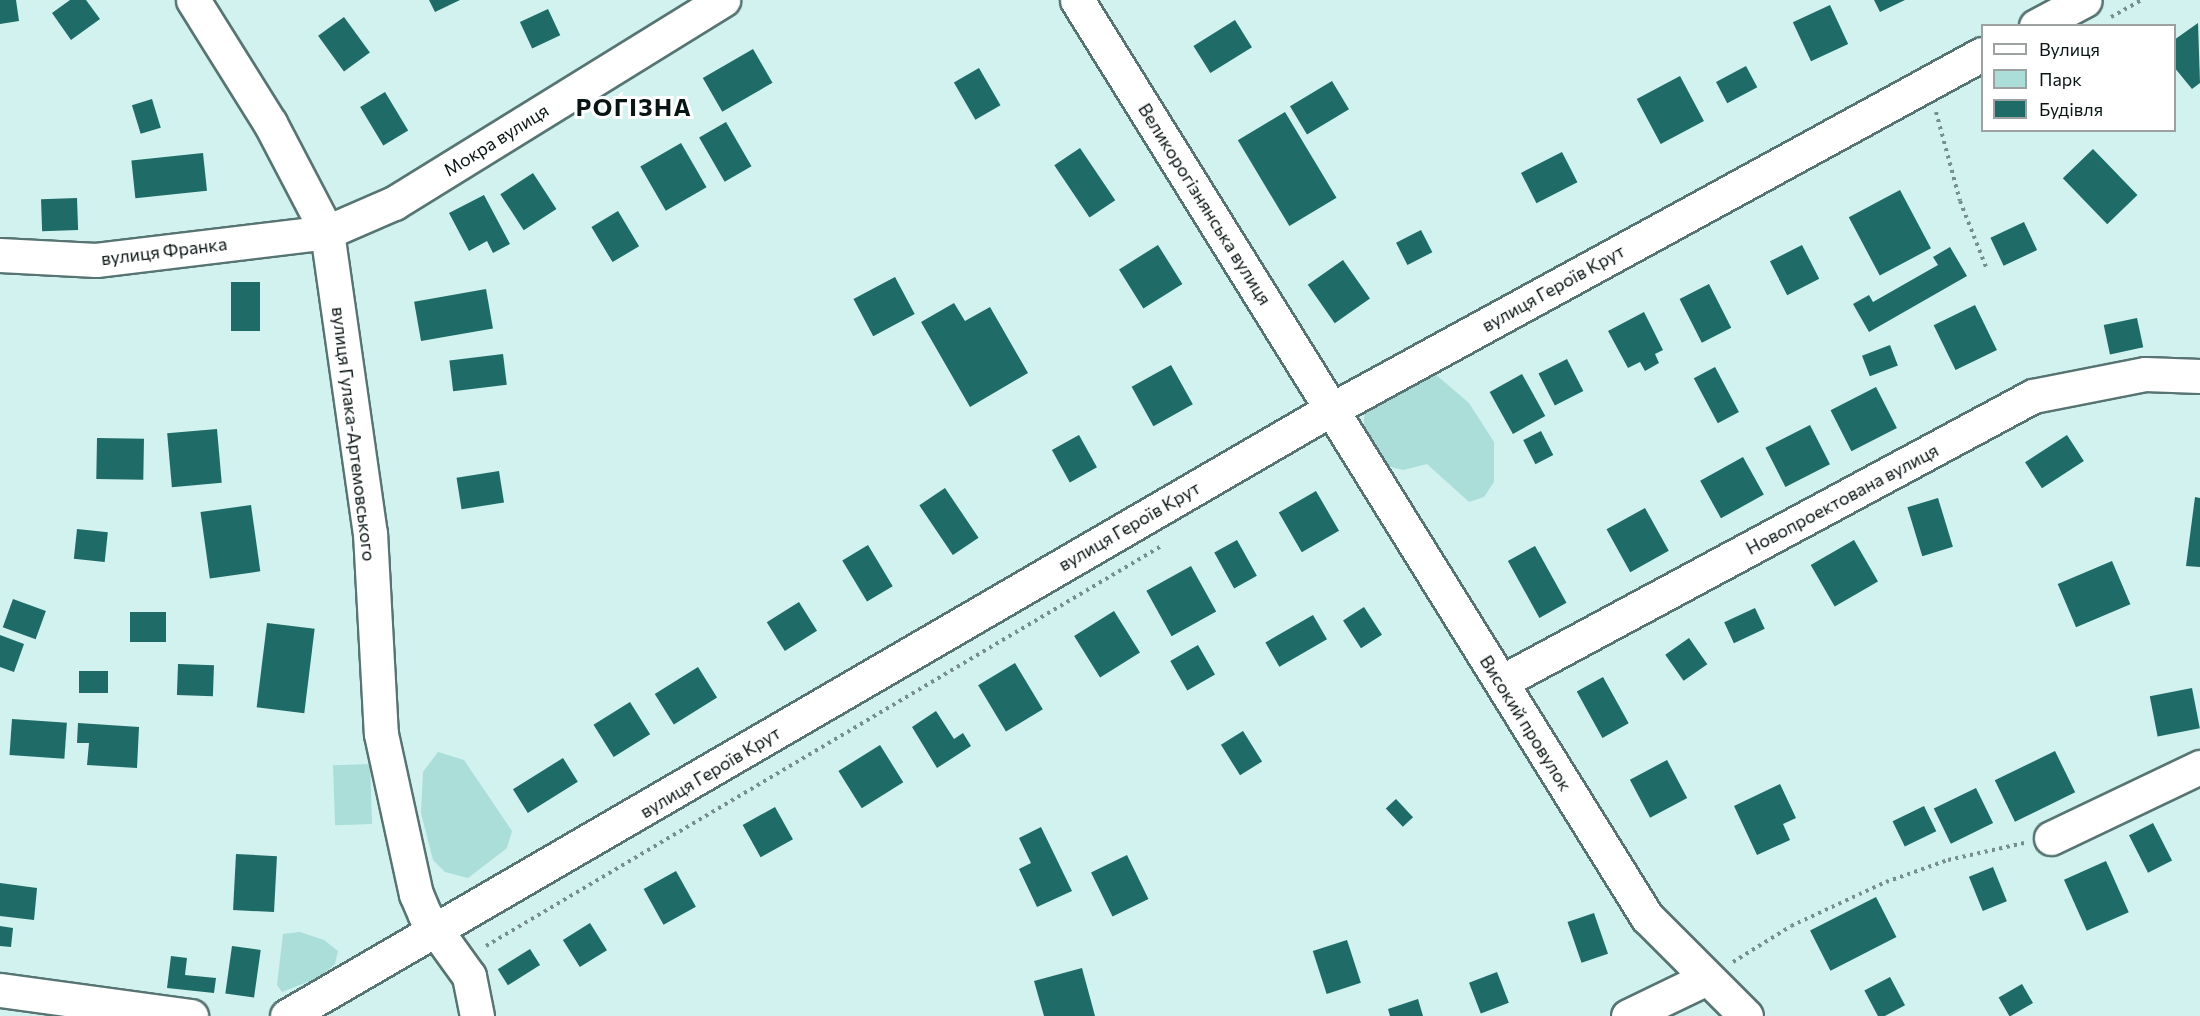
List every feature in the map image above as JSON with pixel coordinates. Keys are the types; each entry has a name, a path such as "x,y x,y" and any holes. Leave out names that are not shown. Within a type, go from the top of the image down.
{"street":[{"name":"вулиця Гулака-Артемовського","path":"193,0 270,123 327,232 370,533 381,734 416,894 437,931 469,976 477,1016"},
{"name":"Мокра вулиця","path":"327,232 394,203 723,0"},
{"name":"Великорогізнянська вулиця","path":"1077,0 1329,410"},
{"path":"2043,24 2095,10"},
{"name":"вулиця Героїв Крут","path":"287,1016 437,931 1329,410 1981,55"},
{"name":"вулиця Франка","path":"0,255 96,260 327,232"},
{"name":"Новопроектована вулиця","path":"1502,682 2033,396 2145,374 2200,376"},
{"name":"Високий провулок","path":"1329,410 1502,682 1647,917 1705,979 1746,1016"},
{"path":"2051,838 2200,766"},
{"path":"1635,1014 1705,979"},
{"path":"0,990 191,1016"}],"path":[{"path":"2095,10 2142,0"},
{"path":"1933,102 1960,201 1986,267"},
{"path":"455,958 538,918 1169,542"},
{"path":"1705,979 1791,926 1886,882 1948,860 2051,838"}],"green space":[{"path":"1434,373 1469,403 1494,442 1494,482 1484,497 1469,502 1427,464 1403,470 1387,466 1363,433 1365,408 1400,383"},
{"path":"438,752 464,760 512,831 507,848 468,878 445,872 433,860 421,813 423,772"},
{"path":"370,764 372,824 335,825 333,765"},
{"path":"300,932 324,940 338,951 335,964 320,977 282,992 277,985 283,934"}],"building":[{"path":"0,0 16,0 19,21 0,24"},
{"path":"70,0 86,0 100,19 71,40 52,13"},
{"path":"429,0 460,0 435,12"},
{"path":"1874,0 1905,0 1880,12"},
{"path":"1830,5 1848,44 1811,61 1793,22"},
{"path":"548,9 560,35 532,48 520,22"},
{"path":"344,17 370,53 344,71 318,36"},
{"path":"1235,20 1252,47 1210,73 1193,46"},
{"path":"2198,23 2200,83 2192,89 2176,69 2176,39"},
{"path":"753,49 772,83 722,112 703,78"},
{"path":"1746,66 1757,87 1727,103 1716,82"},
{"path":"979,68 1000,105 975,120 954,82"},
{"path":"1680,76 1704,121 1661,144 1637,99"},
{"path":"1332,81 1349,109 1307,135 1290,106"},
{"path":"385,92 408,131 383,146 360,107"},
{"path":"152,99 161,128 141,134 132,105"},
{"path":"1285,112 1337,198 1289,226 1238,140"},
{"path":"726,122 752,166 725,182 699,138"},
{"path":"681,143 706,187 666,211 640,166"},
{"path":"1080,148 1115,200 1090,218 1054,165"},
{"path":"2093,149 2137,195 2107,224 2063,178"},
{"path":"1562,152 1577,182 1536,203 1521,173"},
{"path":"203,153 207,191 135,198 131,161"},
{"path":"533,173 556,209 524,230 500,194"},
{"path":"1900,190 1931,248 1880,276 1849,217"},
{"path":"484,195 510,244 493,253 487,241 469,251 449,213"},
{"path":"77,198 78,230 42,231 41,199"},
{"path":"618,211 639,246 613,262 591,227"},
{"path":"2024,222 2037,250 2004,266 1990,238"},
{"path":"1421,230 1432,252 1407,265 1396,243"},
{"path":"1158,245 1182,284 1143,308 1119,269"},
{"path":"1802,245 1819,279 1787,295 1770,261"},
{"path":"1950,247 1967,276 1869,332 1853,304 1869,295 1873,302 1938,265 1933,257"},
{"path":"1343,260 1370,299 1335,323 1308,285"},
{"path":"895,277 915,314 873,336 854,299"},
{"path":"231,282 260,282 260,331 231,331"},
{"path":"1709,284 1731,328 1702,343 1680,299"},
{"path":"486,289 493,328 421,341 414,302"},
{"path":"954,303 965,321 990,307 1028,373 970,407 921,322"},
{"path":"1975,305 1997,350 1956,370 1934,325"},
{"path":"1644,312 1663,350 1655,354 1659,363 1645,371 1640,362 1628,368 1608,331"},
{"path":"2137,318 2143,347 2110,354 2104,325"},
{"path":"1890,345 1898,366 1870,376 1862,356"},
{"path":"503,354 507,385 453,391 449,361"},
{"path":"1567,359 1583,391 1555,406 1538,374"},
{"path":"1171,365 1193,404 1153,426 1132,387"},
{"path":"1715,367 1739,412 1718,423 1694,378"},
{"path":"1522,374 1545,416 1513,434 1490,392"},
{"path":"1876,387 1897,428 1851,451 1831,410"},
{"path":"1810,425 1830,464 1785,487 1765,448"},
{"path":"217,429 222,483 172,487 167,433"},
{"path":"1541,431 1553,455 1535,464 1523,440"},
{"path":"1079,435 1097,467 1070,482 1052,450"},
{"path":"2067,435 2084,461 2042,488 2025,462"},
{"path":"97,438 144,439 143,480 96,479"},
{"path":"1743,457 1764,495 1721,518 1700,481"},
{"path":"499,471 504,503 462,509 457,478"},
{"path":"945,488 979,538 953,555 919,505"},
{"path":"1316,491 1339,531 1302,552 1279,512"},
{"path":"2195,497 2200,498 2200,567 2186,566"},
{"path":"1938,498 1953,547 1922,556 1907,507"},
{"path":"251,505 260,571 210,578 200,512"},
{"path":"1645,508 1669,551 1630,572 1607,529"},
{"path":"77,529 108,532 105,562 74,559"},
{"path":"1237,540 1257,576 1234,588 1214,553"},
{"path":"1854,540 1878,582 1835,607 1811,565"},
{"path":"868,545 893,586 867,602 842,560"},
{"path":"1535,546 1567,603 1539,618 1508,561"},
{"path":"2112,561 2130,604 2076,627 2058,584"},
{"path":"1191,566 1216,611 1172,636 1146,591"},
{"path":"13,599 46,611 36,639 3,627"},
{"path":"799,602 817,631 785,651 767,622"},
{"path":"1364,607 1382,635 1361,648 1343,621"},
{"path":"1755,608 1765,629 1734,643 1724,622"},
{"path":"1114,611 1140,653 1100,677 1074,636"},
{"path":"130,612 166,612 166,642 130,642"},
{"path":"1313,615 1327,639 1279,667 1265,642"},
{"path":"267,623 315,629 304,713 257,707"},
{"path":"0,635 24,644 14,672 0,667"},
{"path":"1689,638 1707,664 1684,681 1665,655"},
{"path":"1198,645 1215,674 1187,690 1170,661"},
{"path":"1015,663 1043,709 1006,731 978,685"},
{"path":"178,664 214,665 213,696 177,695"},
{"path":"698,667 717,698 674,725 655,694"},
{"path":"79,671 108,671 108,693 79,693"},
{"path":"1603,677 1629,723 1602,738 1577,692"},
{"path":"2192,688 2200,728 2158,736 2150,696"},
{"path":"630,702 650,734 614,757 594,725"},
{"path":"936,711 954,739 963,733 971,746 937,768 912,727"},
{"path":"12,719 67,723 64,759 9,755"},
{"path":"78,723 139,727 137,768 87,765 89,743 77,743"},
{"path":"1243,731 1262,762 1240,775 1221,745"},
{"path":"880,745 903,782 862,808 838,771"},
{"path":"2055,751 2075,792 2015,822 1995,780"},
{"path":"563,758 578,782 528,813 513,789"},
{"path":"1667,760 1687,798 1650,818 1630,780"},
{"path":"1780,784 1796,818 1783,824 1790,840 1757,855 1734,806"},
{"path":"1976,788 1993,823 1951,844 1934,809"},
{"path":"1396,799 1413,817 1403,827 1386,809"},
{"path":"1924,806 1936,831 1905,847 1893,821"},
{"path":"775,807 793,839 761,857 743,825"},
{"path":"2153,823 2172,860 2148,873 2129,835"},
{"path":"1041,827 1072,891 1037,907 1019,869 1031,863 1019,838"},
{"path":"236,854 277,856 274,912 233,910"},
{"path":"1127,855 1148,899 1113,917 1091,873"},
{"path":"2106,861 2129,912 2087,931 2064,880"},
{"path":"1993,867 2007,901 1983,911 1969,877"},
{"path":"676,871 696,907 664,925 644,889"},
{"path":"0,883 37,888 34,920 0,916"},
{"path":"1876,897 1896,937 1830,971 1810,931"},
{"path":"1594,913 1608,954 1582,963 1568,922"},
{"path":"590,923 607,950 580,967 563,940"},
{"path":"0,926 13,928 11,947 0,946"},
{"path":"1347,940 1361,983 1327,994 1313,951"},
{"path":"232,946 261,950 254,998 225,994"},
{"path":"530,949 540,965 508,985 498,969"},
{"path":"171,956 187,958 185,975 216,978 214,993 167,988"},
{"path":"1082,968 1095,1016 1044,1016 1034,981"},
{"path":"1497,972 1509,1003 1481,1014 1469,983"},
{"path":"1890,977 1905,1005 1885,1016 1878,1016 1864,991"},
{"path":"2022,984 2033,1003 2009,1016 1999,998"},
{"path":"1418,999 1423,1016 1390,1016 1388,1009"}],"district":[{"name":"РОГІЗНА","path":"634,107"}]}
